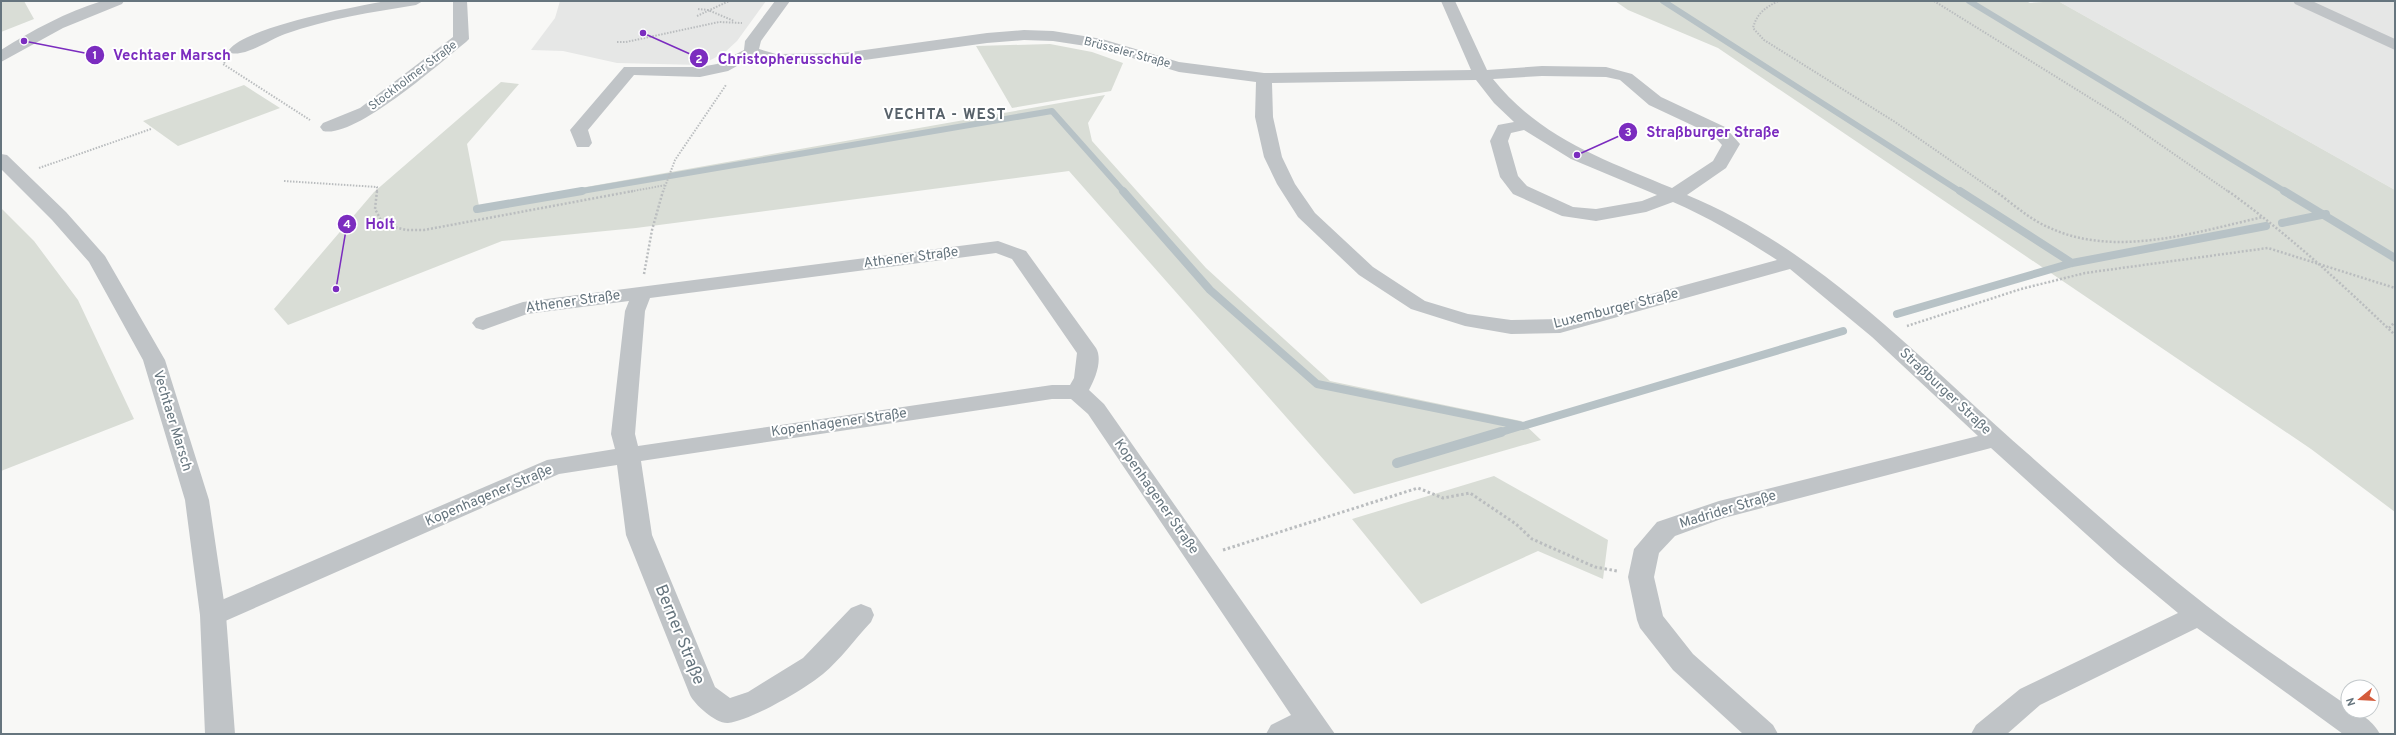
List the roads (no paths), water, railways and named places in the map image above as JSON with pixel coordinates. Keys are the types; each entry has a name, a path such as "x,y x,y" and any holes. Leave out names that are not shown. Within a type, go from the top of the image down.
{"street":[{"path":"1,57 24,42 61,22 116,1"},
{"path":"237,50 259,37 326,18 416,1"},
{"name":"Stockholmer Straße","path":"329,127 366,112 461,39 460,1"},
{"path":"583,143 580,130 630,70 700,72 722,68 751,52 753,41 783,1"},
{"name":"Straßburger Straße","path":"1448,1 1481,76 1500,99 1527,124 1577,155 1674,195 1739,227 1793,262 1880,332 1996,439 2127,556 2199,615 2365,734"},
{"path":"2300,1 2395,45"},
{"name":"Brüsseler Straße","path":"751,52 775,59 843,58 988,38 1024,35 1053,36 1102,44 1147,59 1179,66 1264,78 1481,76"},
{"path":"1481,76 1542,71 1606,72 1626,77 1655,101 1719,131 1731,144 1720,164 1674,195 1646,206 1596,215 1568,212 1520,190 1509,177 1499,141 1504,129 1527,124"},
{"name":"Luxemburger Straße","path":"1264,78 1264,117 1273,157 1286,184 1304,211 1336,244 1366,271 1418,305 1465,320 1503,326 1560,326 1793,262"},
{"name":"Vechtaer Marsch","path":"1,160 59,216 98,260 154,360 197,500 213,615 220,734"},
{"name":"Athener Straße","path":"483,323 523,308 998,247 1019,255 1088,353 1085,378 1077,392"},
{"name":"Athener Straße","path":"628,455 623,434 635,311 642,293"},
{"name":"Kopenhagener Straße","path":"213,615 555,466 1052,392 1077,392 1096,409 1315,727"},
{"name":"Madrider Straße","path":"1763,734 1683,662 1650,620 1640,577 1648,549 1666,530 1719,510 1996,439"},
{"name":"Berner Straße","path":"628,455 639,535 704,695 727,712 758,700 813,666 861,615"},
{"path":"1986,734 2030,697 2199,615"},
{"path":"1281,734 1315,727"}],"waterway":[{"path":"1663,1 1961,192"},
{"path":"1969,1 2286,192"},
{"path":"576,192 1052,111 1124,192"},
{"path":"477,209 582,191"},
{"path":"1123,191 1210,290 1317,384 1523,426 1843,331"},
{"path":"1960,191 2072,263"},
{"path":"2284,191 2323,215"},
{"path":"2282,223 2323,215"},
{"path":"2323,215 2395,258"},
{"path":"2072,263 2266,226"},
{"path":"1897,314 2072,263"},
{"path":"1498,433 1521,426"},
{"path":"1397,463 1501,432"}],"place":[{"name":"Christopherusschule","path":"643,33"},
{"name":"Vechtaer Marsch","path":"24,41"},
{"name":"Straßburger Straße","path":"1577,155"},
{"name":"Holt","path":"336,289"}],"district":[{"name":"VECHTA - WEST","path":"945,115"}]}
